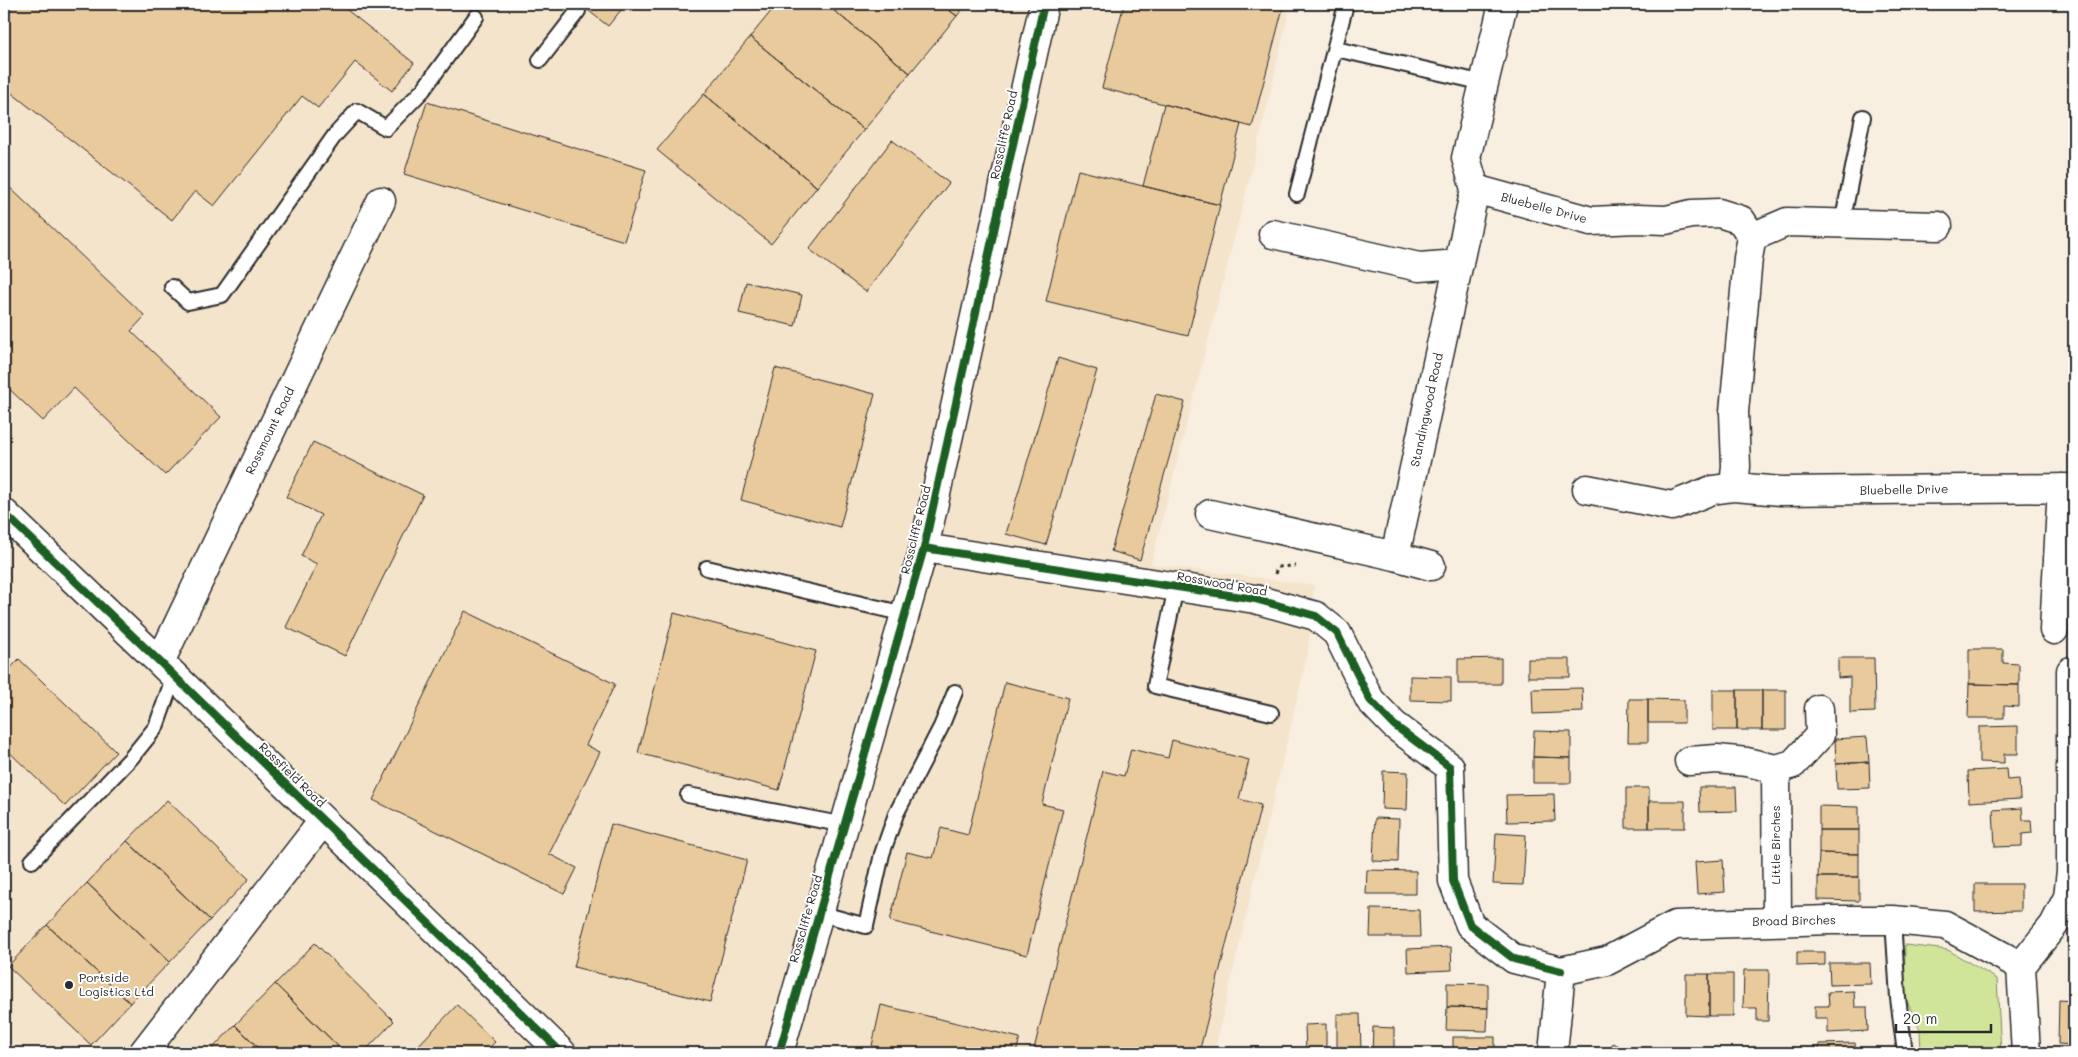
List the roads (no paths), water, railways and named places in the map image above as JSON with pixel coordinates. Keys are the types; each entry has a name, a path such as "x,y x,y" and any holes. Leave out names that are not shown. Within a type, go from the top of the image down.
{"street":[{"name":"Rosscliffe Road","path":"779,1053 924,548 1044,4"},
{"name":"Standingwood Road","path":"1395,556 1475,189 1466,158 1503,4"},
{"name":"Bluebelle Drive","path":"1475,189 1592,221 1666,220 1691,214 1719,213 1741,220 1752,237"},
{"name":"Rossmount Road","path":"167,669 381,201"},
{"path":"1734,487 1736,466 1734,412 1748,258 1752,237 1786,222 1938,226"},
{"path":"1273,234 1419,267 1459,264"},
{"name":"Bluebelle Drive","path":"1587,489 1672,506 1712,490 1734,487 1781,491 2068,488"},
{"path":"2054,630 2068,488"},
{"name":"Rossfield Road","path":"4,513 562,1053"},
{"path":"1210,514 1431,566"},
{"name":"Rosswood Road","path":"924,548 1255,599 1316,616 1337,633 1370,700 1394,725 1450,767 1453,882 1470,925 1514,959 1561,971"},
{"path":"2026,1053 2021,966 2054,925 2068,897 2071,871 2073,761 2071,671"},
{"path":"1689,761 1717,759 1747,762 1776,769 1793,764 1820,735 1818,709"},
{"name":"Little Birches","path":"1776,769 1777,921"},
{"path":"143,1053 323,821"},
{"name":"Broad Birches","path":"1561,971 1607,961 1675,925 1777,921 1893,920 1945,925 2021,966"},
{"path":"1553,1053 1561,971"}],"lane":[{"path":"1297,194 1336,49 1346,4"},
{"path":"540,60 578,11"},
{"path":"172,287 188,302 222,295 335,134 357,111 386,128 423,90 476,17"},
{"path":"1336,49 1484,83"},
{"path":"1842,224 1863,117"},
{"path":"707,568 905,614"},
{"path":"1176,587 1155,686 1272,714"},
{"path":"32,861 130,758 156,727 167,669"},
{"path":"820,913 866,926 882,854 896,814 942,727 955,692"},
{"path":"688,795 845,825"},
{"path":"1893,920 1898,998 1905,1053"}],"place":[{"name":"Portside Logistics Ltd","path":"69,985"}]}
